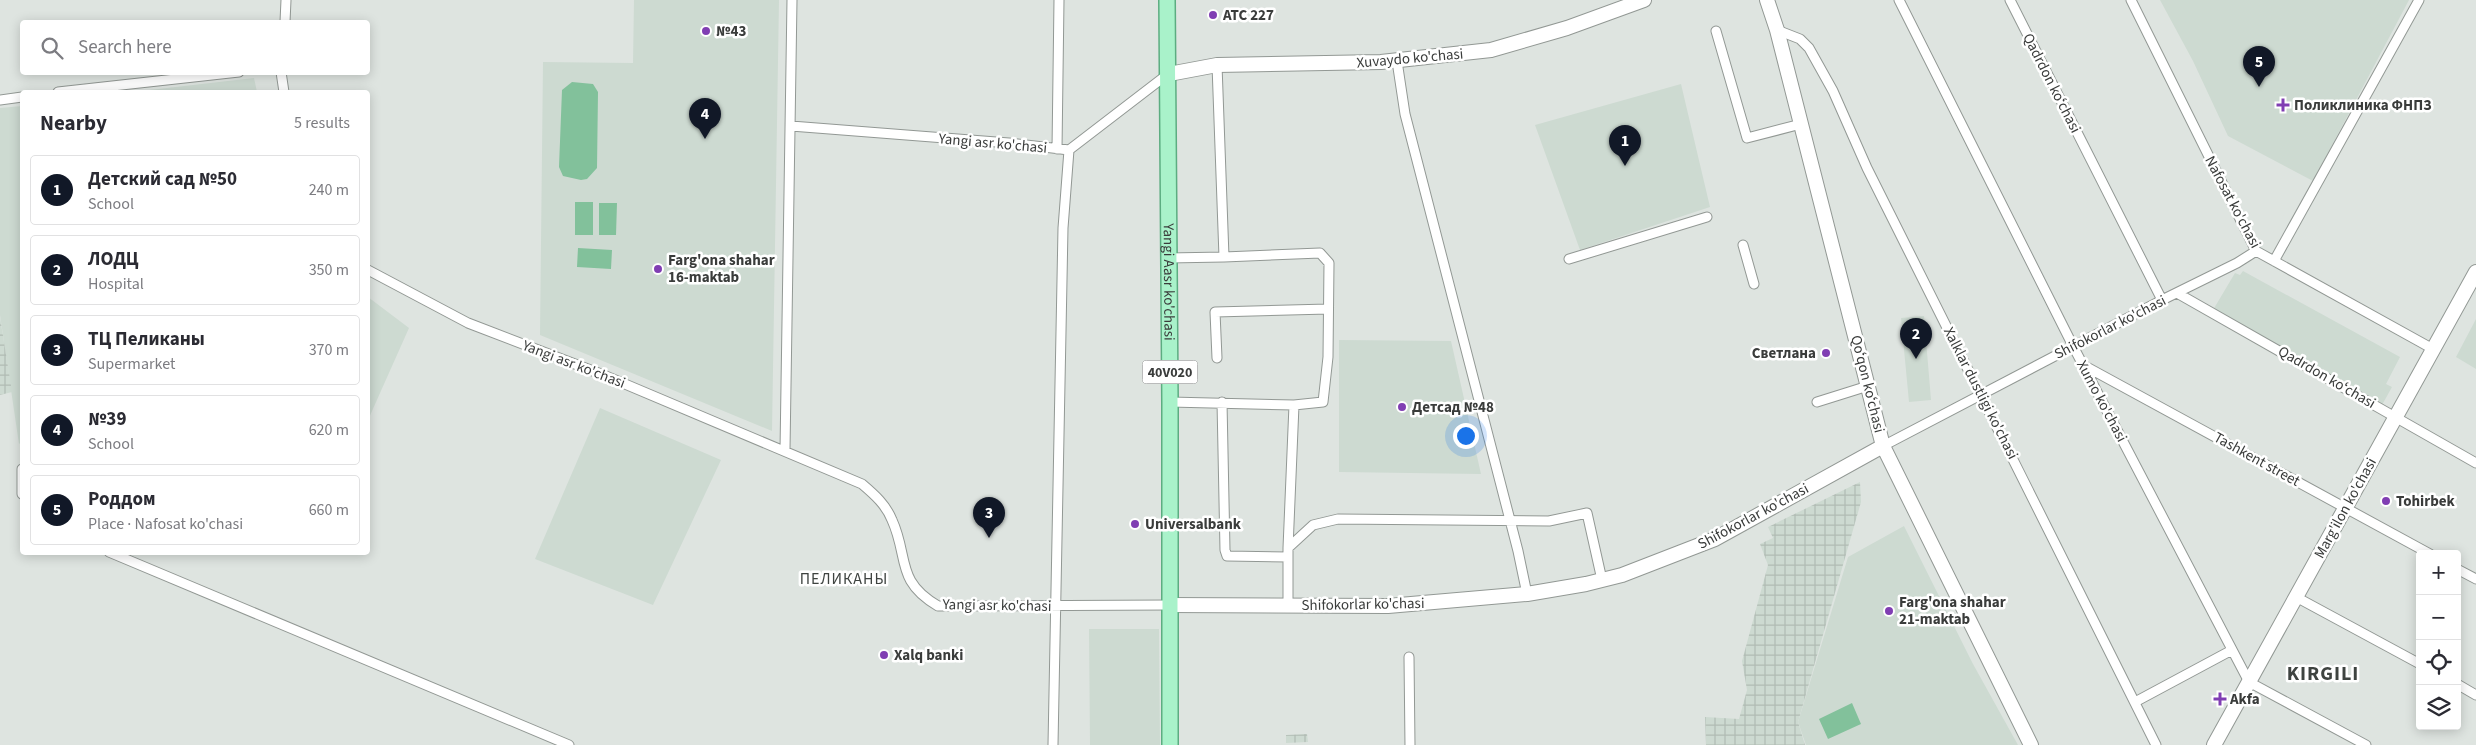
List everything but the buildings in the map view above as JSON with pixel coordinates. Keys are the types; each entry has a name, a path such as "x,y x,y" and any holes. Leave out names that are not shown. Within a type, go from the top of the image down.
{"main road":[{"name":"Yangi Aasr ko'chasi","path":"1167,0 1170,745"}],"street":[{"path":"285,20 286,0"},
{"path":"785,450 787,195 791,126 792,0"},
{"path":"1057,148 1059,0"},
{"name":"Xuvaydo ko'chasi","path":"1168,74 1217,65 1397,62 1491,50 1567,28 1644,0"},
{"name":"Qoʻqon koʻchasi","path":"1767,0 1777,30 1883,446 2031,745"},
{"name":"Xumo ko'chasi","path":"1899,0 2072,346 2249,682"},
{"name":"Qadrdon koʻchasi","path":"2010,0 2162,300"},
{"name":"Nafosat ko'chasi","path":"2131,0 2256,251 2433,349"},
{"path":"2274,261 2419,0"},
{"name":"Xalklar dustligi ko'chasi","path":"1777,30 1800,39 1809,48 1833,91 1867,168 1982,393 2156,745"},
{"path":"1716,31 1746,138 1801,124"},
{"path":"1397,62 1405,114 1526,594"},
{"path":"1217,65 1224,257"},
{"name":"Yangi asr ko'chasi","path":"791,126 1069,150 1168,74"},
{"path":"76,90 212,75"},
{"path":"282,75 284,90"},
{"path":"0,100 20,97"},
{"path":"1053,745 1063,228 1069,150"},
{"path":"1569,259 1707,217"},
{"path":"1743,245 1754,284"},
{"name":"Shifokorlar ko'chasi","path":"1169,606 1388,606 1526,594 1622,575 1715,539 1982,393 2237,263 2256,251"},
{"path":"1168,258 1320,253 1329,263 1328,357 1323,402 1294,405 1170,402"},
{"name":"Yangi asr ko'chasi","path":"370,271 468,323 606,376 862,484 885,506 893,521 909,581 926,598 938,606 1169,606"},
{"name":"Marg'ilon ko'chasi","path":"2214,745 2476,272"},
{"name":"Qadrdon koʻchasi","path":"2177,293 2476,463"},
{"path":"1217,358 1214,312 1328,309"},
{"name":"Tashkent street","path":"2083,365 2423,550"},
{"path":"1817,402 1868,386"},
{"path":"1222,402 1225,550 1227,556 1288,552 1313,525 1338,519 1509,522 1549,521 1587,513 1602,580"},
{"path":"1288,606 1288,552 1294,405"},
{"path":"116,555 569,745"},
{"path":"2461,571 2476,579"},
{"path":"2296,597 2416,662"},
{"path":"2135,702 2232,650"},
{"path":"1409,657 1410,745"},
{"path":"2249,682 2366,745"},
{"path":"2459,685 2476,695"}],"shaded area":[{"name":"Farg'ona shahar 16-maktab","path":"634,0 779,0 772,431 540,335 543,62 633,63"},
{"name":"Поликлиника ФНПЗ","path":"2160,0 2409,0 2313,181 2228,136 2193,61"},
{"path":"254,78 257,90 149,90"},
{"path":"1681,84 1710,207 1580,250 1535,125"},
{"path":"20,106 19,444 0,315 0,108"},
{"path":"2243,271 2400,357 2386,384 2392,387 2382,405 2213,310 2235,273 2240,275"},
{"path":"370,299 409,328 370,416"},
{"path":"1924,316 1931,400 1909,402 1901,318"},
{"path":"0,317 12,392 0,395"},
{"path":"2476,319 2476,369 2456,357"},
{"name":"Детсад №48","path":"1339,340 1451,341 1481,474 1339,472"},
{"path":"600,408 721,460 653,605 535,559"},
{"path":"1860,482 1861,502 1798,722 1805,745 1706,745 1705,717 1739,719 1747,690 1742,661 1768,565 1760,544 1773,538 1768,527"},
{"name":"Farg'ona shahar 21-maktab","path":"1904,526 1973,664 2018,745 1806,745 1798,722 1848,557"},
{"path":"1089,629 1159,629 1160,745 1090,745"},
{"path":"1307,734 1308,742 1286,743 1286,735"}],"green space":[{"path":"572,82 593,84 598,92 597,168 587,179 581,180 563,176 559,167 562,90"},
{"path":"575,202 593,202 593,235 575,235"},
{"path":"599,203 617,203 616,235 599,235"},
{"path":"578,248 612,250 611,269 577,267"},
{"path":"1852,703 1861,724 1828,739 1819,719"}],"place":[{"name":"АТС 227","path":"1213,15"},
{"name":"№43","path":"706,31"},
{"name":"Роддом","path":"2259,87"},
{"name":"Поликлиника ФНПЗ","path":"2283,105"},
{"name":"№39","path":"705,139"},
{"name":"Детский сад №50","path":"1625,166"},
{"name":"Farg'ona shahar 16-maktab","path":"658,269"},
{"name":"Светлана","path":"1826,353"},
{"name":"ЛОДЦ","path":"1916,359"},
{"name":"Детсад №48","path":"1402,407"},
{"name":"Tohirbek","path":"2386,501"},
{"name":"Universalbank","path":"1135,524"},
{"name":"ТЦ Пеликаны","path":"989,538"},
{"name":"Farg'ona shahar 21-maktab","path":"1889,611"},
{"name":"Xalq banki","path":"884,655"},
{"name":"Akfa","path":"2220,699"}],"district":[{"name":"ПЕЛИКАНЫ","path":"844,578"},
{"name":"KIRGILI","path":"2323,673"}]}
